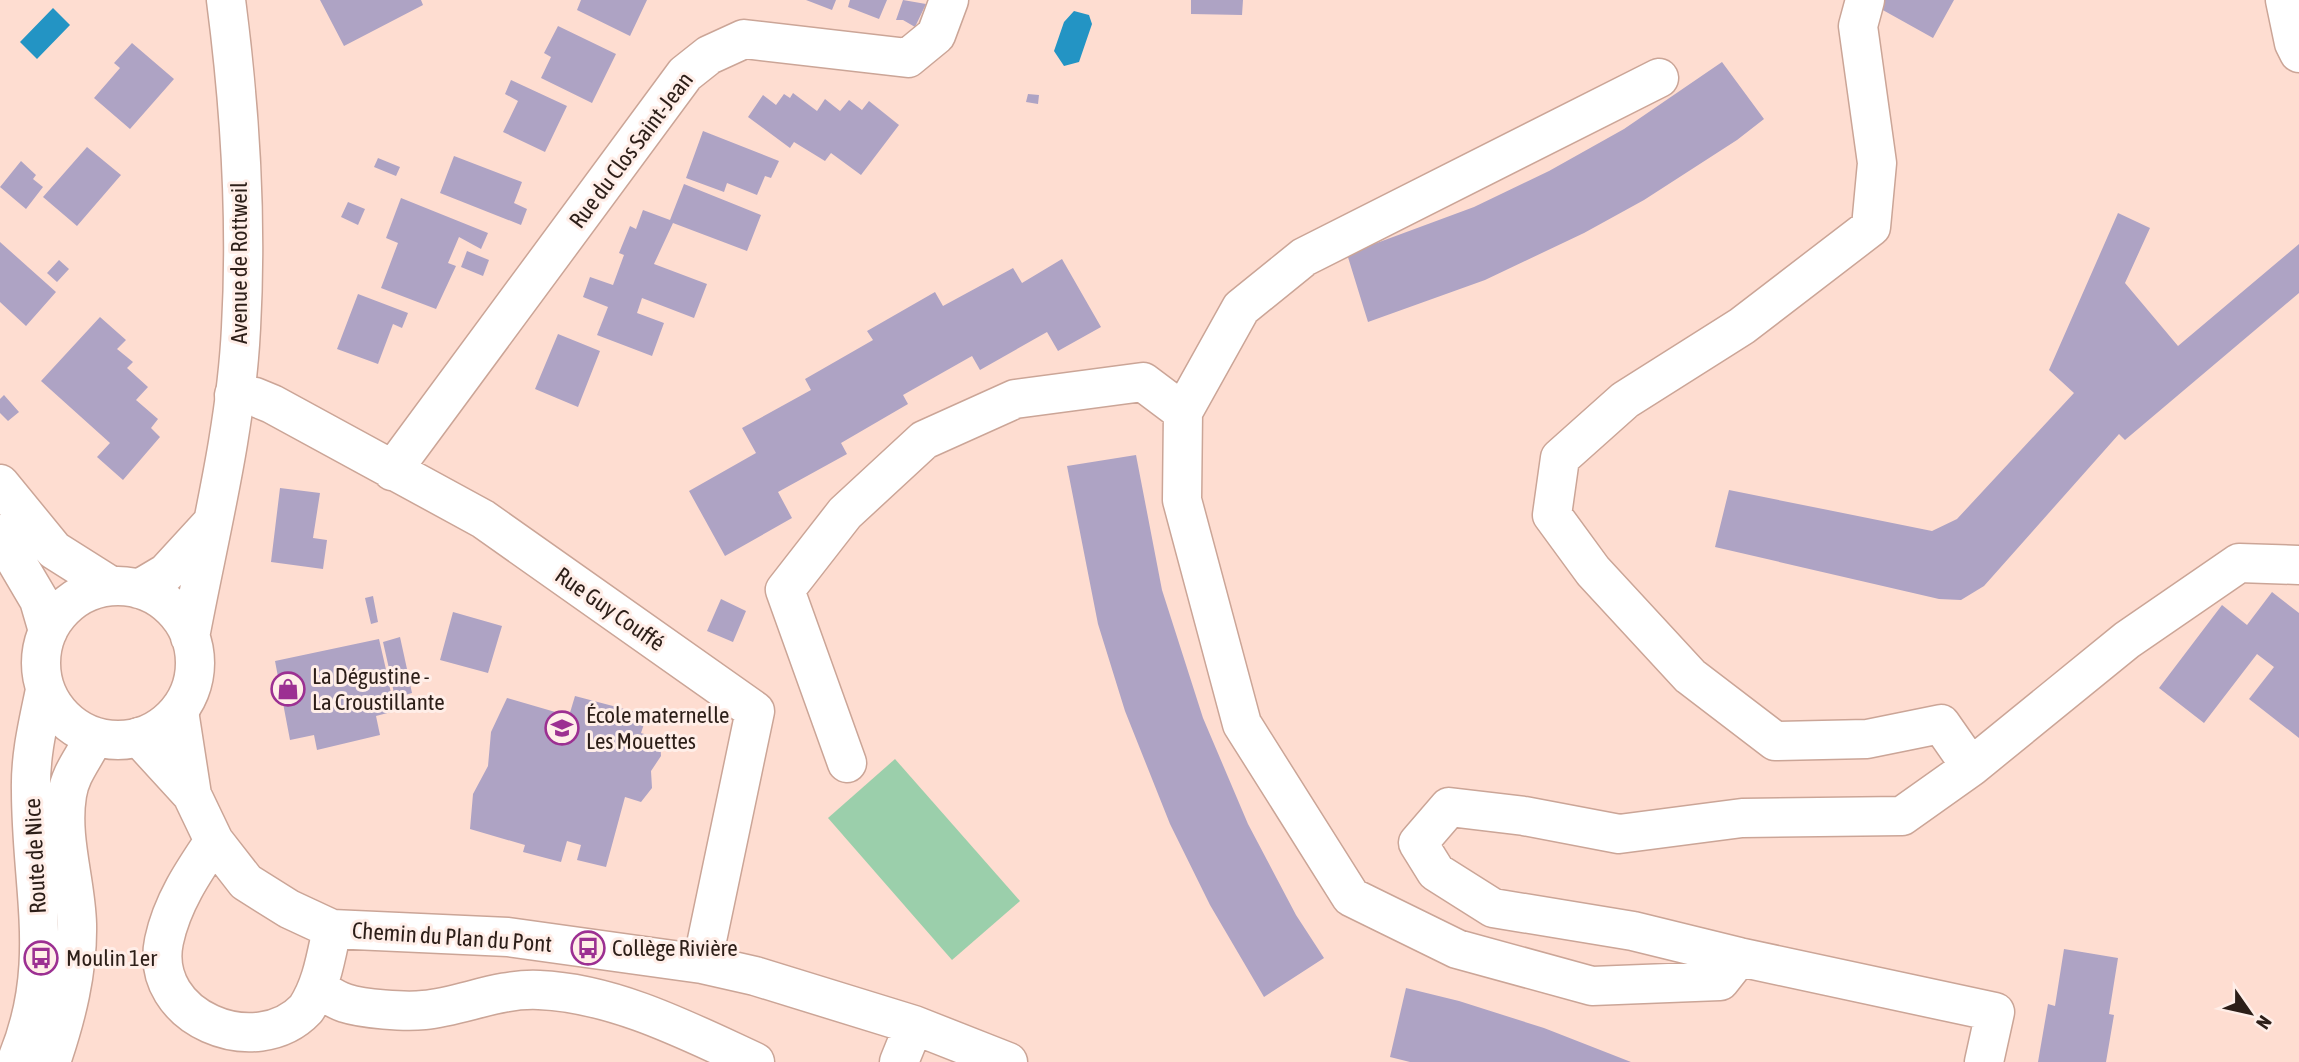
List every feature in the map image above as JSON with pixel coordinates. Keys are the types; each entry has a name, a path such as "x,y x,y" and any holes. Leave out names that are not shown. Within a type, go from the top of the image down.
{"street":[{"name":"Avenue de Rottweil","path":"190,637 234,395 241,328 239,162 226,0"},
{"name":"Rue du Clos Saint-Jean","path":"392,471 685,74 709,55 744,39 908,58 936,35 949,0"},
{"path":"1865,0 1857,26 1877,163 1871,227 1742,327 1625,400 1560,458 1552,515 1593,571 1690,676 1775,741 1867,738 1941,724 1971,767"},
{"path":"2285,0 2294,43 2299,53"},
{"path":"1659,78 1304,257 1241,308 1183,412 1182,500 1242,724 1351,897 1457,949 1592,986 1720,981 1739,957"},
{"path":"847,762 785,590 845,513 924,440 1015,400 1143,383 1183,412"},
{"name":"Rue Guy Couffé","path":"234,395 255,397 272,404 483,519 755,711 702,964"},
{"path":"0,484 54,550 125,587 161,599 179,616 190,637 195,663 191,688 178,711 161,727 139,737 116,740 94,737 73,726 56,710 45,690 41,660 48,631 63,609 85,593 125,587 166,573 211,524"},
{"path":"0,534 39,600 48,631"},
{"path":"1984,1062 1995,1012 1739,957 1633,931 1493,908 1436,872 1419,843 1449,807 1524,816 1619,834 1742,818 1902,816 1971,767 2127,640 2239,563 2299,565"},
{"name":"Route de Nice","path":"16,1062 35,1010 41,958 31,791 33,744 45,690"},
{"name":"Chemin du Plan du Pont","path":"178,711 192,795 214,841 246,882 289,909 332,929 508,937 702,964 755,976 914,1025 1007,1062"},
{"name":"Route de Nice","path":"51,1062 65,1021 73,977 77,924 69,859 66,797 71,776 85,757 94,737"},
{"name":"Chemin du Plan du Pont","path":"139,737 192,795"},
{"path":"214,841 173,909 163,943 163,977 176,1001 195,1022 218,1036 244,1042 264,1041 285,1030 305,1010 317,988 332,929"},
{"path":"317,988 345,1003 397,1010 424,1010 502,992 540,990 594,998 652,1017 755,1062"},
{"path":"899,1062 914,1025"}],"green space":[{"path":"895,759 1020,901 952,960 828,818"}],"water":[{"path":"53,8 70,25 37,59 20,42"},
{"path":"1074,11 1089,15 1092,24 1079,62 1064,66 1054,51 1064,22"}],"building":[{"path":"320,0 421,0 423,5 344,46"},
{"path":"581,0 647,0 630,36 577,10"},
{"path":"806,0 836,0 832,10"},
{"path":"850,0 887,0 879,19 848,7"},
{"path":"903,0 926,4 915,27 903,20 896,20"},
{"path":"1191,0 1243,0 1242,15 1191,14"},
{"path":"1874,0 1954,0 1933,38 1872,4"},
{"path":"558,26 616,54 592,103 541,78 551,57 544,53"},
{"path":"132,43 174,79 130,129 94,98 120,68 114,63"},
{"path":"1722,62 1764,119 1737,140 1644,200 1584,233 1485,280 1368,322 1347,254 1474,207 1549,171 1624,129"},
{"path":"511,80 567,106 545,152 503,132 518,101 505,94"},
{"path":"793,93 817,111 825,99 840,111 849,100 862,110 869,101 899,125 861,175 831,153 825,161 794,142 790,148 748,117 763,95 776,105 784,94 790,98"},
{"path":"1028,94 1039,95 1038,104 1026,102"},
{"path":"703,131 779,161 771,178 765,176 757,195 727,183 724,192 686,178"},
{"path":"87,147 121,175 77,226 43,197"},
{"path":"454,156 522,182 514,203 527,209 521,225 440,193"},
{"path":"378,158 400,167 396,176 374,167"},
{"path":"21,161 36,175 33,179 43,187 26,209 0,187"},
{"path":"684,184 761,215 747,251 673,223 654,264 707,284 694,318 642,298 637,313 664,323 652,356 597,335 608,307 583,297 590,277 613,285 624,255 619,253 630,226 636,229 643,210 670,220"},
{"path":"401,198 488,233 481,249 459,237 448,263 456,266 436,309 381,288 398,243 386,238"},
{"path":"348,202 365,209 358,225 341,217"},
{"path":"2118,213 2150,228 2125,283 2178,346 2299,244 2299,293 2125,440 2119,434 1984,586 1961,600 1939,599 1715,547 1729,490 1932,531 1957,519 2074,393 2049,370"},
{"path":"0,242 56,292 26,326 0,302"},
{"path":"467,251 489,260 483,276 461,267"},
{"path":"1062,259 1101,327 1058,351 1047,332 980,370 972,356 903,395 908,404 841,443 847,454 778,492 792,518 725,556 689,491 756,453 742,428 811,390 805,379 873,340 867,331 935,292 943,306 1013,268 1022,283"},
{"path":"59,260 69,269 57,282 47,273"},
{"path":"358,294 408,313 402,328 393,324 378,364 337,349"},
{"path":"100,317 126,340 117,349 133,362 127,368 148,387 136,400 158,419 151,428 160,437 123,480 97,457 110,443 41,381"},
{"path":"558,334 600,351 578,407 535,389"},
{"path":"4,395 19,412 8,421 0,413 0,399"},
{"path":"1136,455 1162,590 1203,718 1248,824 1296,915 1324,958 1264,997 1210,905 1170,824 1125,711 1098,624 1067,466"},
{"path":"280,488 320,493 313,538 327,540 323,569 271,562"},
{"path":"2272,592 2299,613 2299,738 2249,699 2274,667 2257,654 2204,723 2159,688 2222,605 2247,625"},
{"path":"373,596 378,622 371,624 365,598"},
{"path":"721,599 746,611 733,642 707,631"},
{"path":"453,612 502,626 488,673 440,660"},
{"path":"400,637 407,669 390,673 383,642"},
{"path":"379,639 387,674 384,675 387,675 395,711 376,716 380,735 317,750 314,735 290,740 275,661"},
{"path":"407,670 412,693 395,698 390,674"},
{"path":"575,696 647,715 641,733 660,739 661,756 651,771 652,788 641,802 625,797 606,867 577,860 581,845 567,841 561,862 523,852 525,845 470,829 473,794 488,766 491,732 507,698 569,716"},
{"path":"2064,949 2118,958 2109,1014 2114,1015 2106,1062 2038,1062 2048,1004 2055,1006"},
{"path":"1406,988 1459,1001 1544,1028 1631,1062 1410,1062 1390,1057"}],"place":[{"name":"La Dégustine - La Croustillante","path":"288,689"},
{"name":"École maternelle Les Mouettes","path":"562,728"},
{"name":"Collège Rivière","path":"588,948"},
{"name":"Moulin 1er","path":"41,958"}]}
